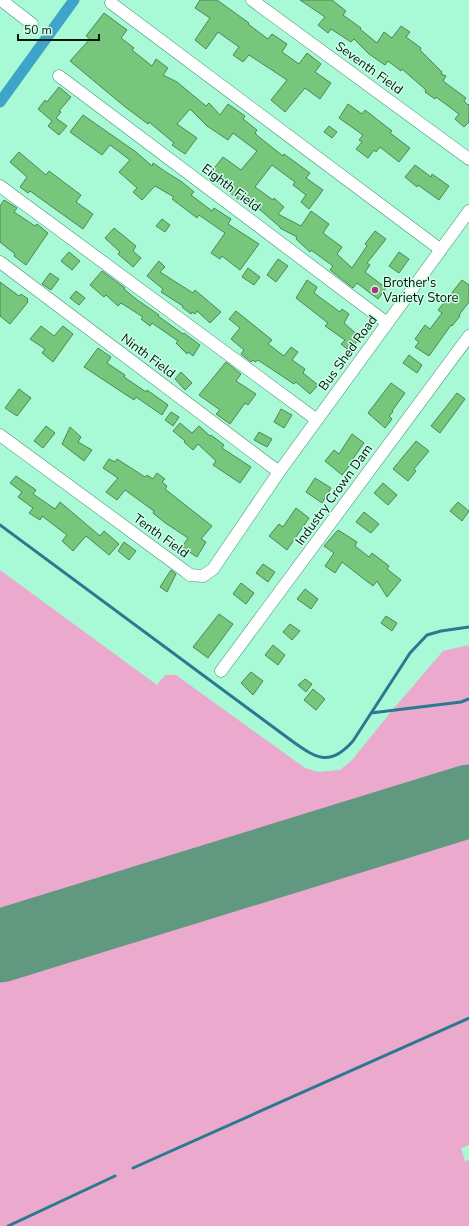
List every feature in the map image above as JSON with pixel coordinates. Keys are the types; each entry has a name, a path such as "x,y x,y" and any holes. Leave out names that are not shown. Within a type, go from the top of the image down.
{"street":[{"path":"1,0 32,24"},
{"name":"Seventh Field","path":"252,0 469,159"},
{"path":"111,3 441,250"},
{"name":"Eighth Field","path":"59,76 387,323"},
{"path":"0,186 317,420"},
{"name":"Bus Shed Road","path":"279,472 469,211"},
{"name":"Ninth Field","path":"0,262 279,472"},
{"name":"Industry Crown Dam","path":"221,671 469,336"},
{"name":"Tenth Field","path":"0,435 185,571 194,576 203,576 213,569 279,472"}],"shaded area":[{"path":"0,570 157,685 165,675 176,675 305,768 318,772 340,770 352,760 443,651 469,645 469,775 0,919"},
{"path":"469,827 469,1145 461,1148 465,1161 469,1160 469,1226 0,1226 0,970 157,926"}],"building":[{"path":"200,0 217,0 268,39 272,34 287,44 282,52 299,64 307,53 321,64 315,72 331,83 320,99 305,88 285,112 271,100 287,80 249,55 243,62 233,55 239,47 218,32 206,49 195,40 210,18 195,8"},
{"path":"300,0 332,0 346,11 343,15 361,28 360,29 377,43 384,32 392,38 401,26 410,32 406,37 421,48 420,50 442,72 441,74 446,76 443,81 466,98 464,101 468,105 469,104 469,122 464,127 455,119 459,114 436,97 435,99 425,92 426,90 402,69 401,71 388,61 385,65 369,54 354,39 351,42 331,29 328,33 318,25 325,17"},
{"path":"104,13 127,30 121,38 134,48 132,50 152,66 156,59 168,68 163,75 177,82 206,106 209,103 220,115 228,104 245,116 243,119 257,130 255,133 259,137 283,156 284,154 310,173 306,178 323,190 309,209 301,202 306,195 293,185 295,182 272,165 255,187 273,200 274,198 284,207 278,214 301,226 311,211 329,224 323,233 342,247 337,254 352,268 367,246 365,244 375,231 386,239 367,263 370,265 365,272 386,288 378,299 357,283 353,288 330,270 333,266 311,250 310,252 296,239 297,237 280,228 258,208 257,210 240,198 239,200 208,176 223,157 241,170 257,151 233,133 228,140 207,126 190,109 177,124 197,138 185,154 172,145 174,143 149,122 148,124 124,106 70,61 90,39 86,36"},
{"path":"59,87 71,97 59,111 61,112 56,118 67,126 59,135 48,126 52,121 38,109 45,100 47,102"},
{"path":"348,104 362,114 365,110 392,131 390,133 410,148 399,162 380,147 376,152 374,150 368,158 356,149 362,142 359,140 363,135 339,118"},
{"path":"83,115 136,152 152,166 153,163 182,182 194,192 191,195 212,211 214,208 231,219 228,224 259,244 240,270 222,256 220,259 211,253 225,233 199,215 197,218 172,199 174,197 155,186 142,200 133,192 137,188 119,172 130,160 110,145 102,155 70,132"},
{"path":"329,126 337,132 332,138 324,132"},
{"path":"19,152 46,175 49,171 81,195 76,202 93,214 83,229 30,191 28,193 20,187 27,177 10,162"},
{"path":"415,165 431,177 432,174 449,186 439,200 418,185 417,187 405,177"},
{"path":"4,200 17,208 14,212 35,226 37,224 48,233 26,265 14,256 15,254 0,242 0,206"},
{"path":"162,219 170,225 165,232 156,226"},
{"path":"114,228 136,246 133,251 141,258 133,267 118,254 120,252 105,238"},
{"path":"69,252 80,261 72,270 61,261"},
{"path":"399,252 409,259 399,273 389,266"},
{"path":"278,259 288,266 276,282 267,275"},
{"path":"159,261 165,267 160,272 193,293 195,290 221,312 210,323 197,311 195,314 192,312 191,314 182,307 183,306 161,292 163,289 147,276"},
{"path":"248,268 260,277 254,285 242,277"},
{"path":"102,271 125,288 124,289 136,299 159,315 158,316 200,345 193,356 188,352 187,354 176,343 178,341 152,323 150,326 141,319 143,317 121,303 118,306 106,295 104,297 90,285"},
{"path":"50,273 59,279 51,290 42,284"},
{"path":"307,280 317,287 314,293 340,312 342,309 349,314 344,323 360,337 350,351 341,344 345,340 325,326 328,323 296,298"},
{"path":"462,280 469,285 469,302 429,356 415,347 419,342 415,339 425,325 430,329 442,313 438,310"},
{"path":"0,282 19,296 21,294 28,299 28,302 10,324 0,316"},
{"path":"76,291 85,298 79,305 70,298"},
{"path":"236,311 272,340 268,344 284,356 291,347 298,352 292,360 305,369 303,373 318,385 310,394 296,382 294,384 258,360 255,362 253,360 251,362 241,354 244,350 231,339 240,328 229,319"},
{"path":"41,326 54,336 63,326 73,334 53,362 42,353 45,349 30,339"},
{"path":"98,348 111,357 107,363 125,375 124,377 146,392 147,390 168,405 162,415 136,397 134,400 84,367"},
{"path":"409,355 422,365 417,373 403,363"},
{"path":"226,362 241,374 236,381 256,394 248,405 245,403 230,424 216,414 220,410 199,395"},
{"path":"181,372 192,383 185,390 175,379"},
{"path":"391,383 405,393 389,416 392,419 385,428 368,413"},
{"path":"19,389 31,398 17,416 5,408"},
{"path":"457,393 465,399 440,433 431,426"},
{"path":"281,409 292,415 284,428 274,422"},
{"path":"171,412 179,417 173,426 165,420"},
{"path":"180,423 192,433 199,426 210,436 211,435 224,445 222,448 251,467 240,483 213,465 216,461 198,444 193,450 173,431"},
{"path":"46,426 55,433 43,448 34,441"},
{"path":"70,427 81,437 78,442 92,450 84,461 62,444"},
{"path":"259,432 272,439 267,447 254,440"},
{"path":"352,434 364,443 342,475 325,461 334,450 339,454"},
{"path":"416,441 429,451 414,469 416,471 408,481 393,469"},
{"path":"109,459 115,462 117,459 145,477 147,475 153,479 157,473 165,479 162,482 167,486 165,489 212,526 201,539 206,542 197,557 182,547 188,538 164,522 153,513 154,511 125,490 117,500 106,492 118,478 103,468"},
{"path":"16,476 36,490 33,494 55,509 60,502 100,536 104,531 119,544 109,555 86,536 73,551 62,541 67,535 42,516 40,520 29,513 33,508 18,497 22,492 10,483"},
{"path":"315,478 331,488 322,503 306,492"},
{"path":"383,483 397,495 388,505 374,493"},
{"path":"458,502 469,511 462,521 450,511"},
{"path":"296,508 309,518 287,550 269,536 279,524 283,527"},
{"path":"364,512 379,524 371,533 356,522"},
{"path":"338,530 357,542 355,546 369,557 372,553 389,566 387,569 401,580 387,597 377,581 373,586 342,562 335,573 325,566 334,553 324,546"},
{"path":"124,542 136,551 129,560 118,551"},
{"path":"263,564 275,572 268,582 256,573"},
{"path":"171,570 176,574 167,592 160,587"},
{"path":"241,583 254,593 246,604 233,594"},
{"path":"305,589 318,599 311,609 297,599"},
{"path":"219,614 233,624 208,658 193,647"},
{"path":"386,616 397,623 392,631 381,623"},
{"path":"290,624 300,631 292,640 283,632"},
{"path":"273,645 285,655 278,665 265,655"},
{"path":"251,672 263,681 253,695 241,683"},
{"path":"305,679 312,684 306,692 298,685"},
{"path":"313,689 325,699 316,710 304,700"}],"waterway":[{"path":"0,102 74,0"},
{"path":"0,525 292,741 316,756 323,758 337,754 353,741 410,653 427,635 441,631 469,627"},
{"path":"371,713 461,702 469,699"},
{"path":"133,1168 469,1018"},
{"path":"8,1226 115,1176"}],"runway":[{"path":"0,946 469,801"}],"place":[{"name":"Brother's Variety Store","path":"375,290"}]}
